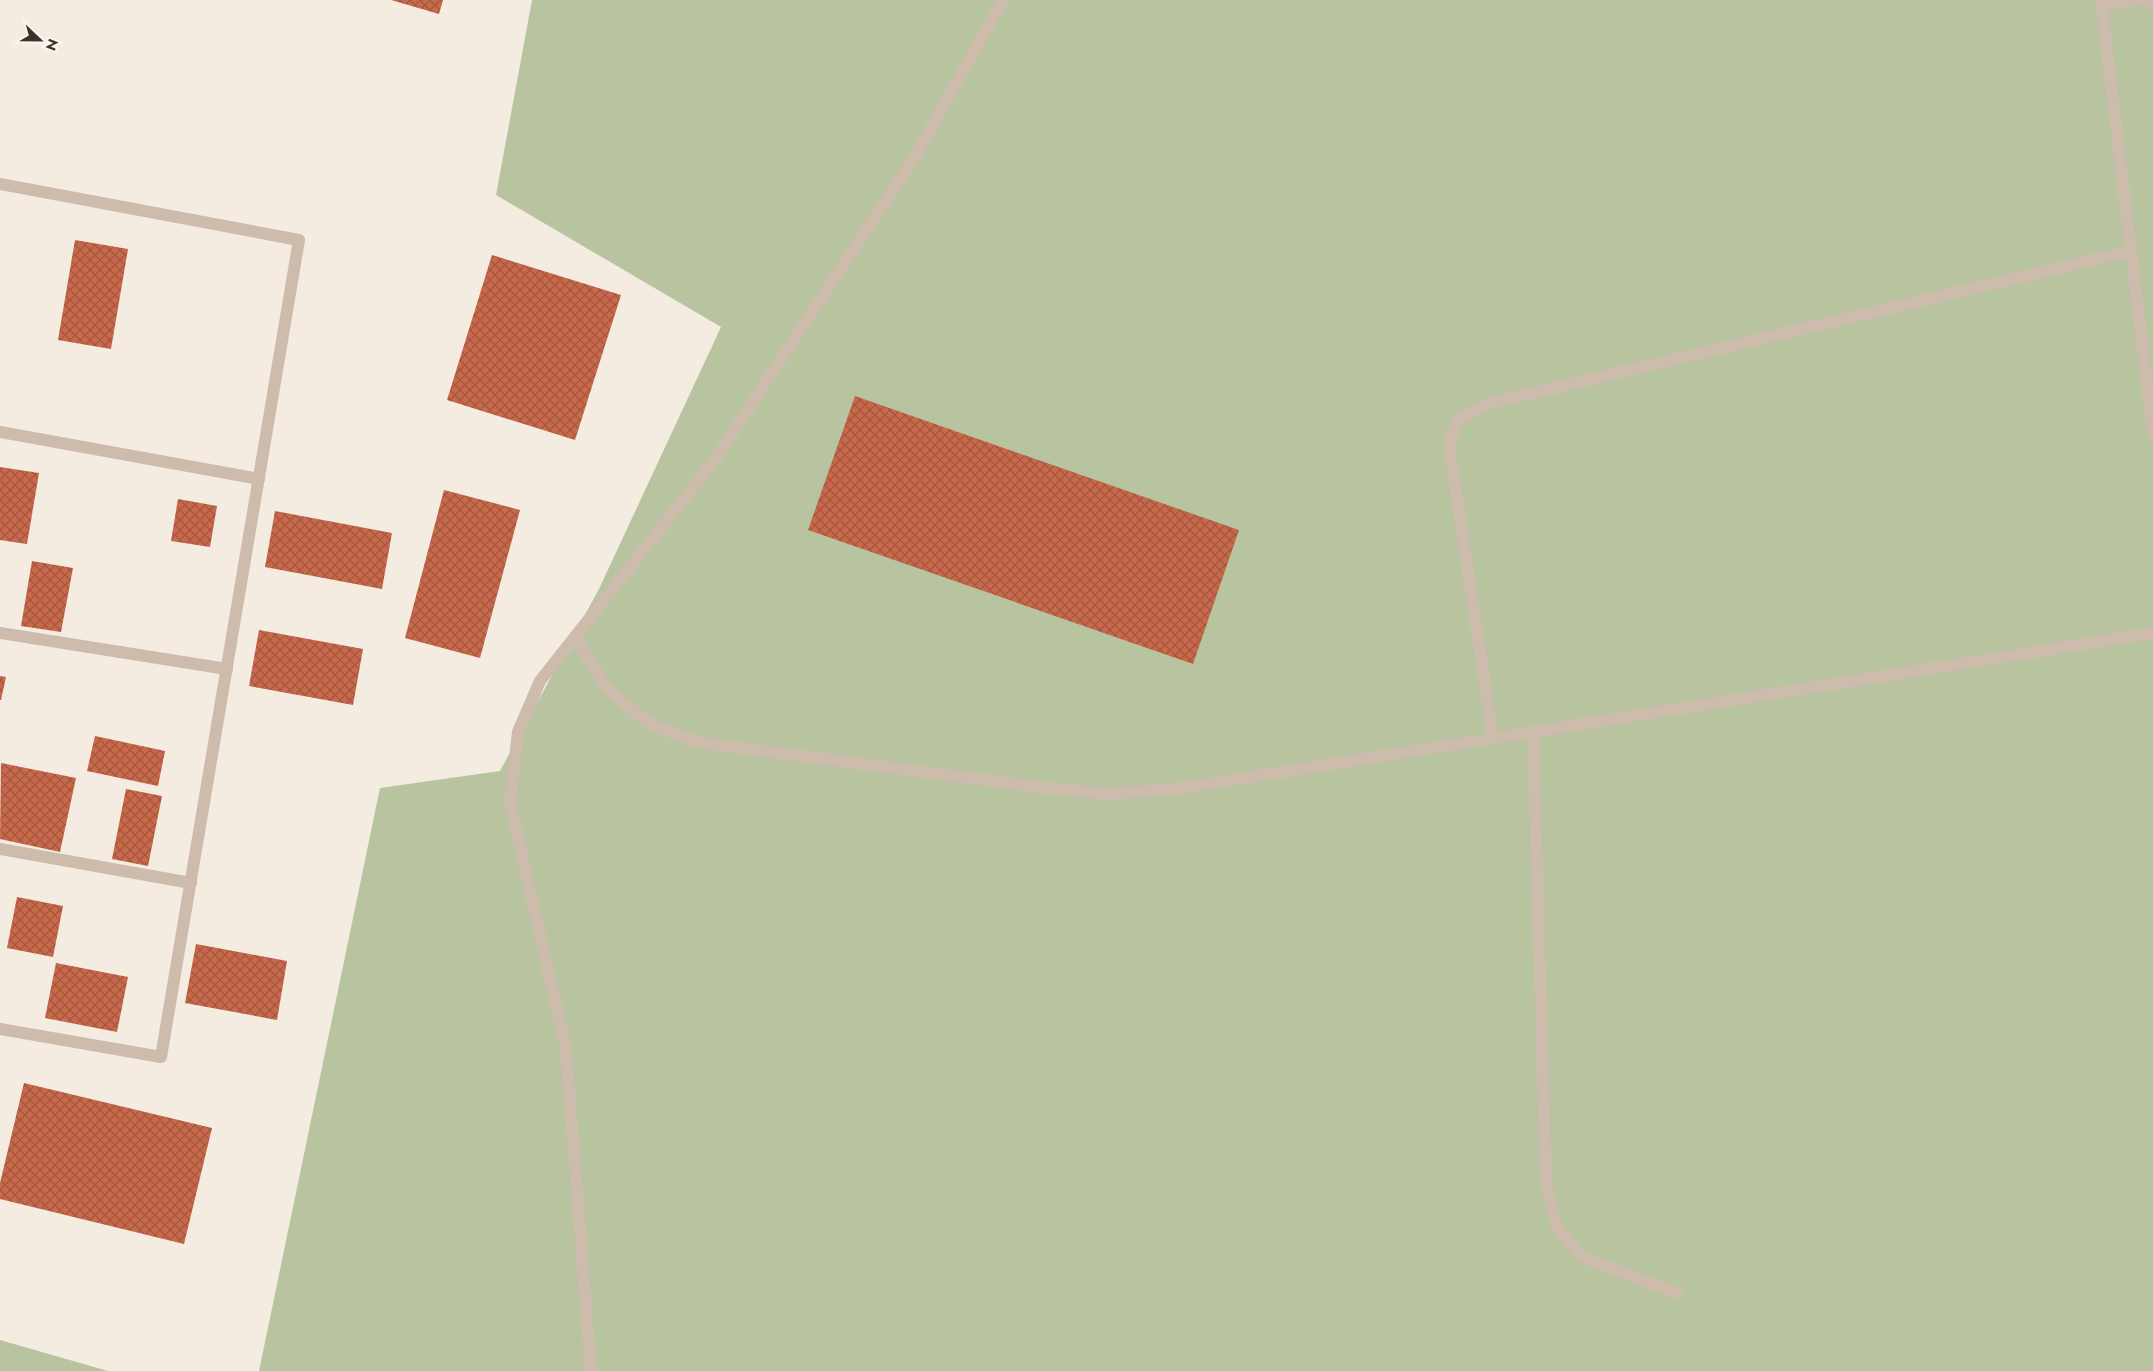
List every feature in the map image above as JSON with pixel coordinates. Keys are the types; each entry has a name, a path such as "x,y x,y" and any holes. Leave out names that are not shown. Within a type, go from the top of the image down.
{"street":[{"path":"592,1371 566,1049 510,803 518,732 540,681 719,452 914,158 1002,0"},
{"path":"2138,0 2102,2 2153,436"},
{"path":"2145,0 2153,2"},
{"path":"0,184 299,240 161,1057 0,1029"},
{"path":"1493,738 1448,444 1458,421 1486,404 2131,251"},
{"path":"0,432 259,479"},
{"path":"0,633 227,669"},
{"path":"575,637 607,688 651,726 701,743 1048,788 1108,794 1175,789 2153,633"},
{"path":"1533,732 1546,1183 1558,1228 1582,1257 1677,1293"},
{"path":"0,850 191,883"}],"green space":[{"path":"532,0 2153,0 2153,1371 259,1371 380,788 500,771 599,589 721,327 496,195"},
{"path":"0,1340 108,1371 0,1371"}],"building":[{"path":"391,0 443,0 439,14"},
{"path":"75,240 128,249 111,349 58,340"},
{"path":"492,255 621,295 575,440 447,400"},
{"path":"855,396 1239,530 1193,664 808,530"},
{"path":"0,467 39,473 27,544 0,540"},
{"path":"444,490 520,510 480,658 405,638"},
{"path":"178,499 217,506 210,547 171,541"},
{"path":"275,511 392,533 382,589 265,567"},
{"path":"32,561 73,568 61,632 21,626"},
{"path":"259,630 363,649 353,705 249,686"},
{"path":"0,676 6,677 1,700 0,700"},
{"path":"95,736 165,751 158,786 87,771"},
{"path":"1,763 76,778 60,852 0,839"},
{"path":"126,789 162,796 148,866 112,859"},
{"path":"17,897 63,906 53,957 7,948"},
{"path":"196,944 287,961 277,1020 185,1003"},
{"path":"56,963 128,977 117,1032 45,1018"},
{"path":"24,1083 212,1128 184,1244 0,1199 0,1183"}]}
